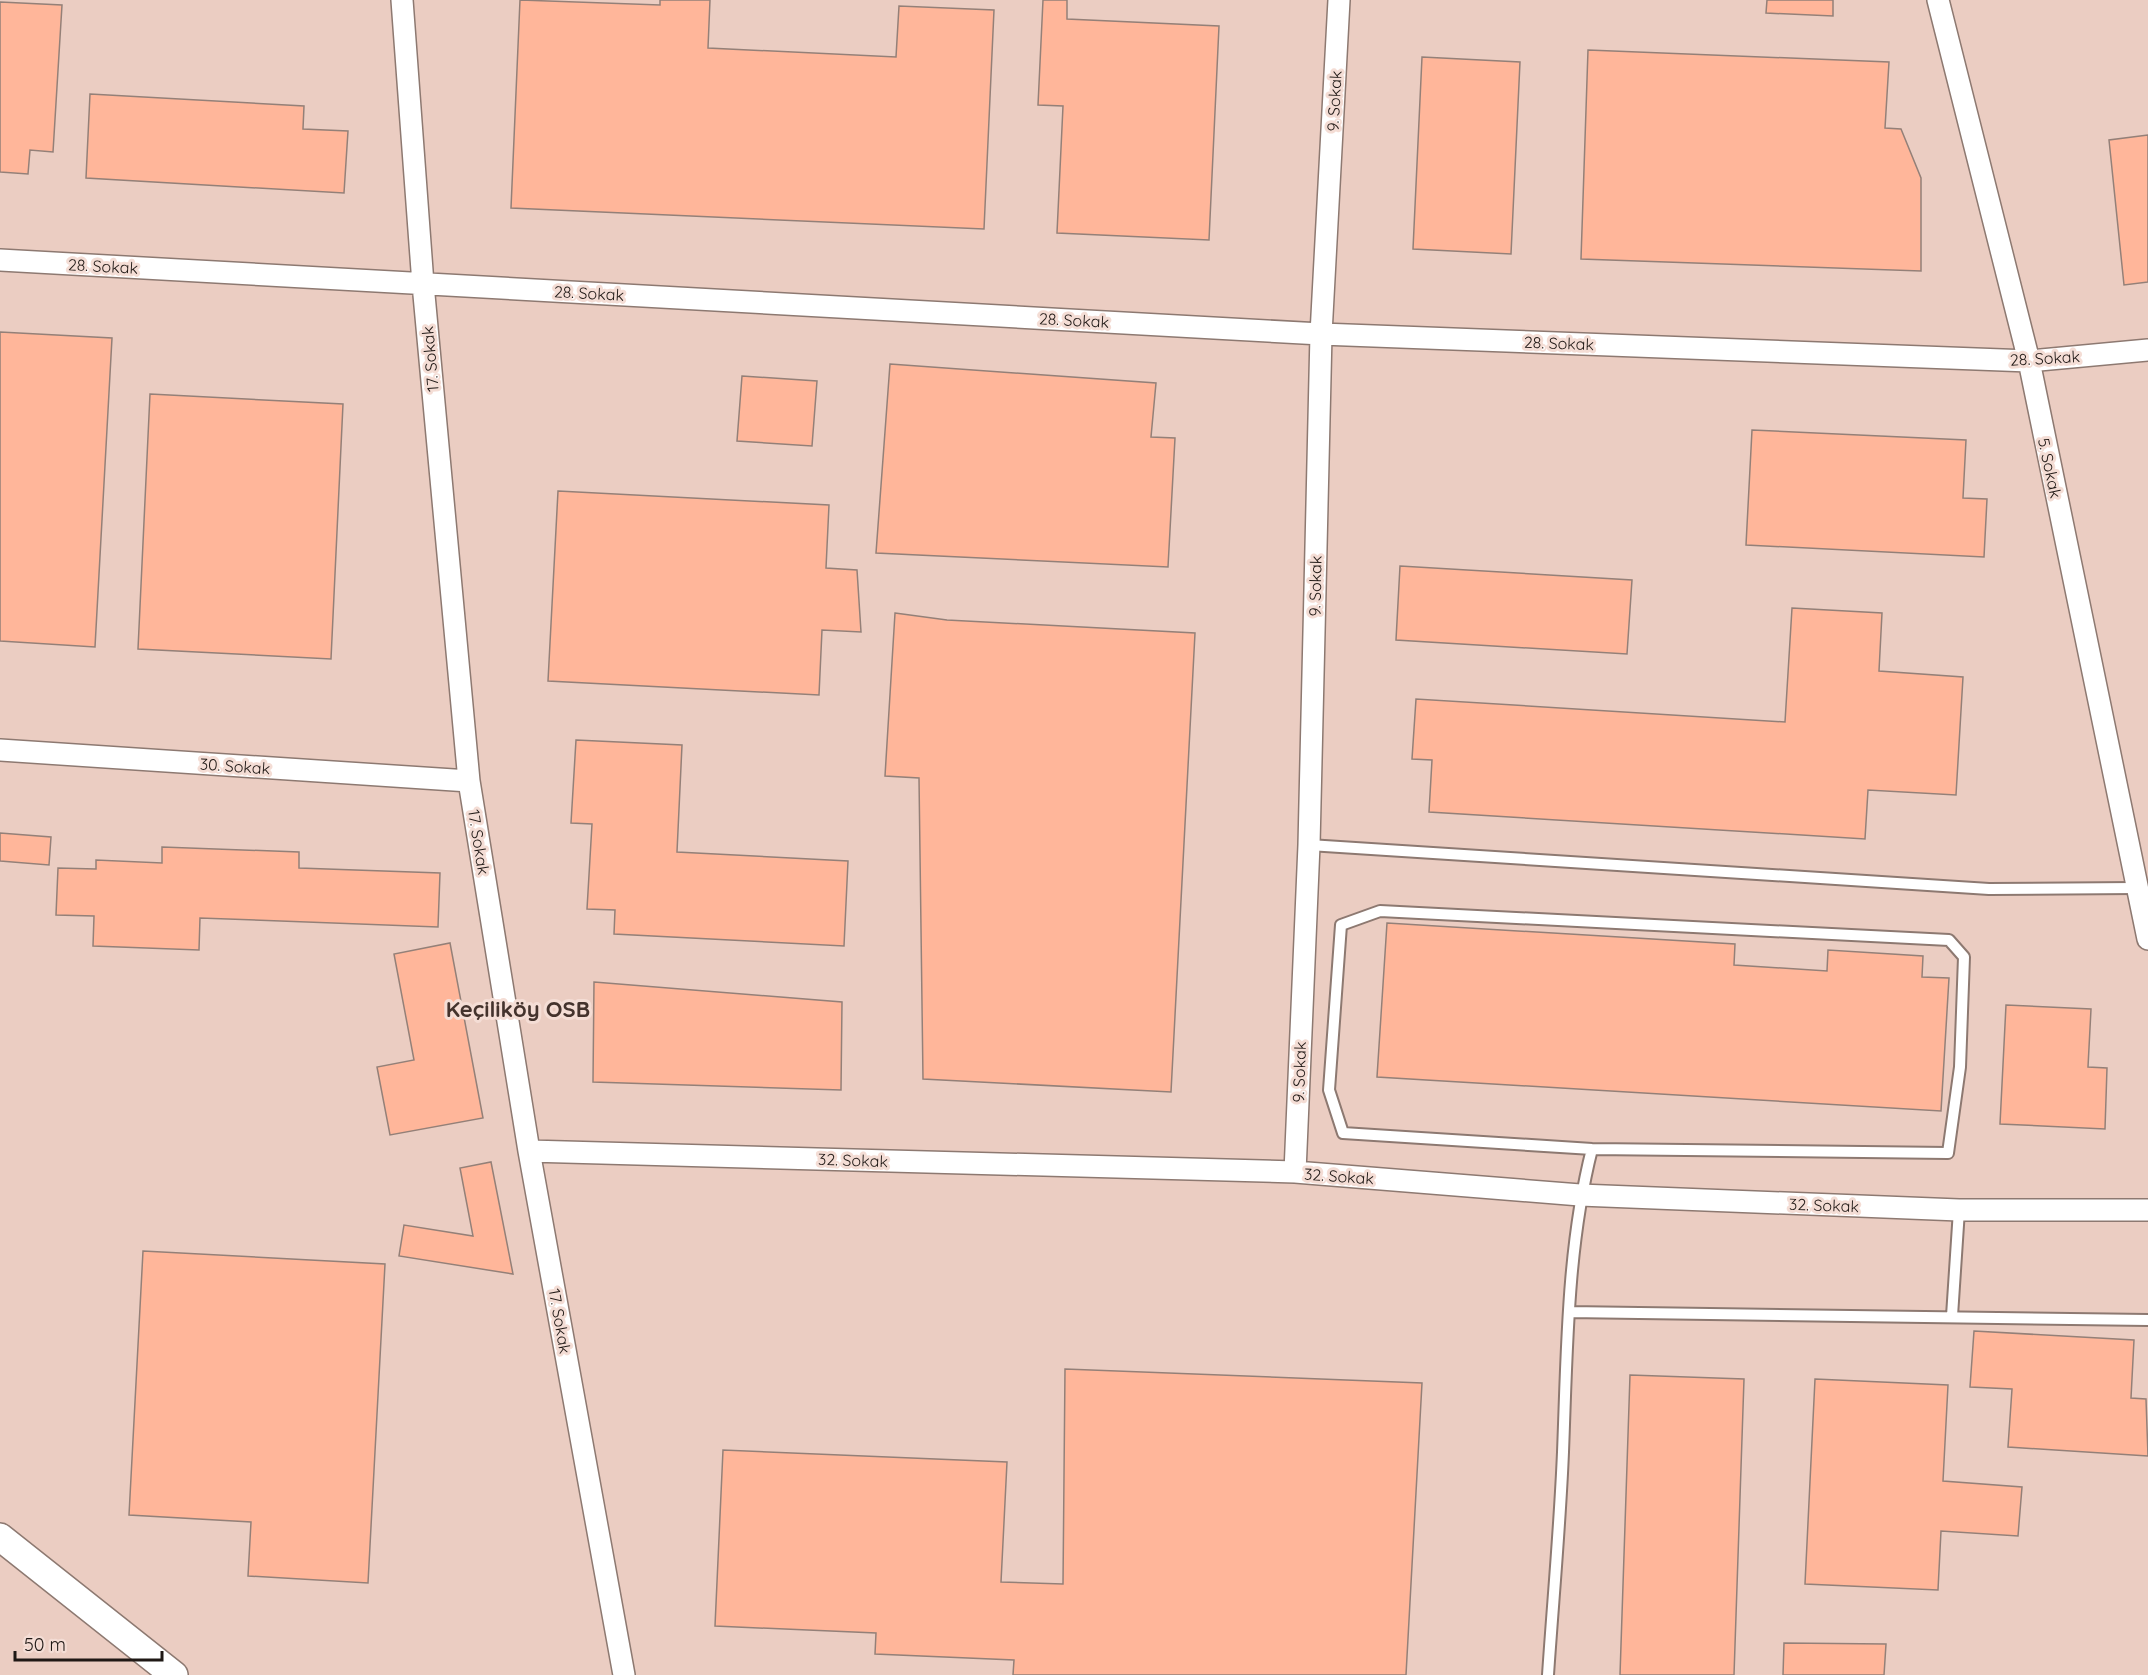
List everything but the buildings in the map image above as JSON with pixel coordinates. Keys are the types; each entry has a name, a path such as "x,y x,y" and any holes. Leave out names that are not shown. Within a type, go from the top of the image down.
{"street":[{"name":"17. Sokak","path":"402,0 423,284 470,781 529,1151 624,1675"},
{"name":"9. Sokak","path":"1295,1172 1309,845 1321,334 1339,0"},
{"name":"5. Sokak","path":"1938,0 2029,361 2148,939"},
{"name":"28. Sokak","path":"0,260 1321,334 2029,361 2148,350"},
{"name":"30. Sokak","path":"0,750 470,781"},
{"name":"32. Sokak","path":"529,1151 1295,1172 1580,1195 1959,1210 2148,1210"},
{"path":"0,1537 174,1675"}],"lane":[{"path":"1309,845 1989,889 2136,888"},
{"path":"1380,911 1664,924 1949,940 1964,957 1960,1067 1948,1153 1592,1149 1343,1132 1329,1090 1341,925 1380,911"},
{"path":"1548,1675 1562,1470 1569,1312 1580,1195 1592,1149"},
{"path":"1952,1316 1959,1210"},
{"path":"1569,1312 2148,1320"}],"shaded area":[{"path":"0,0 2148,0 2148,1675 0,1675"}],"district":[{"name":"Keçiliköy OSB","path":"518,1009"}]}
